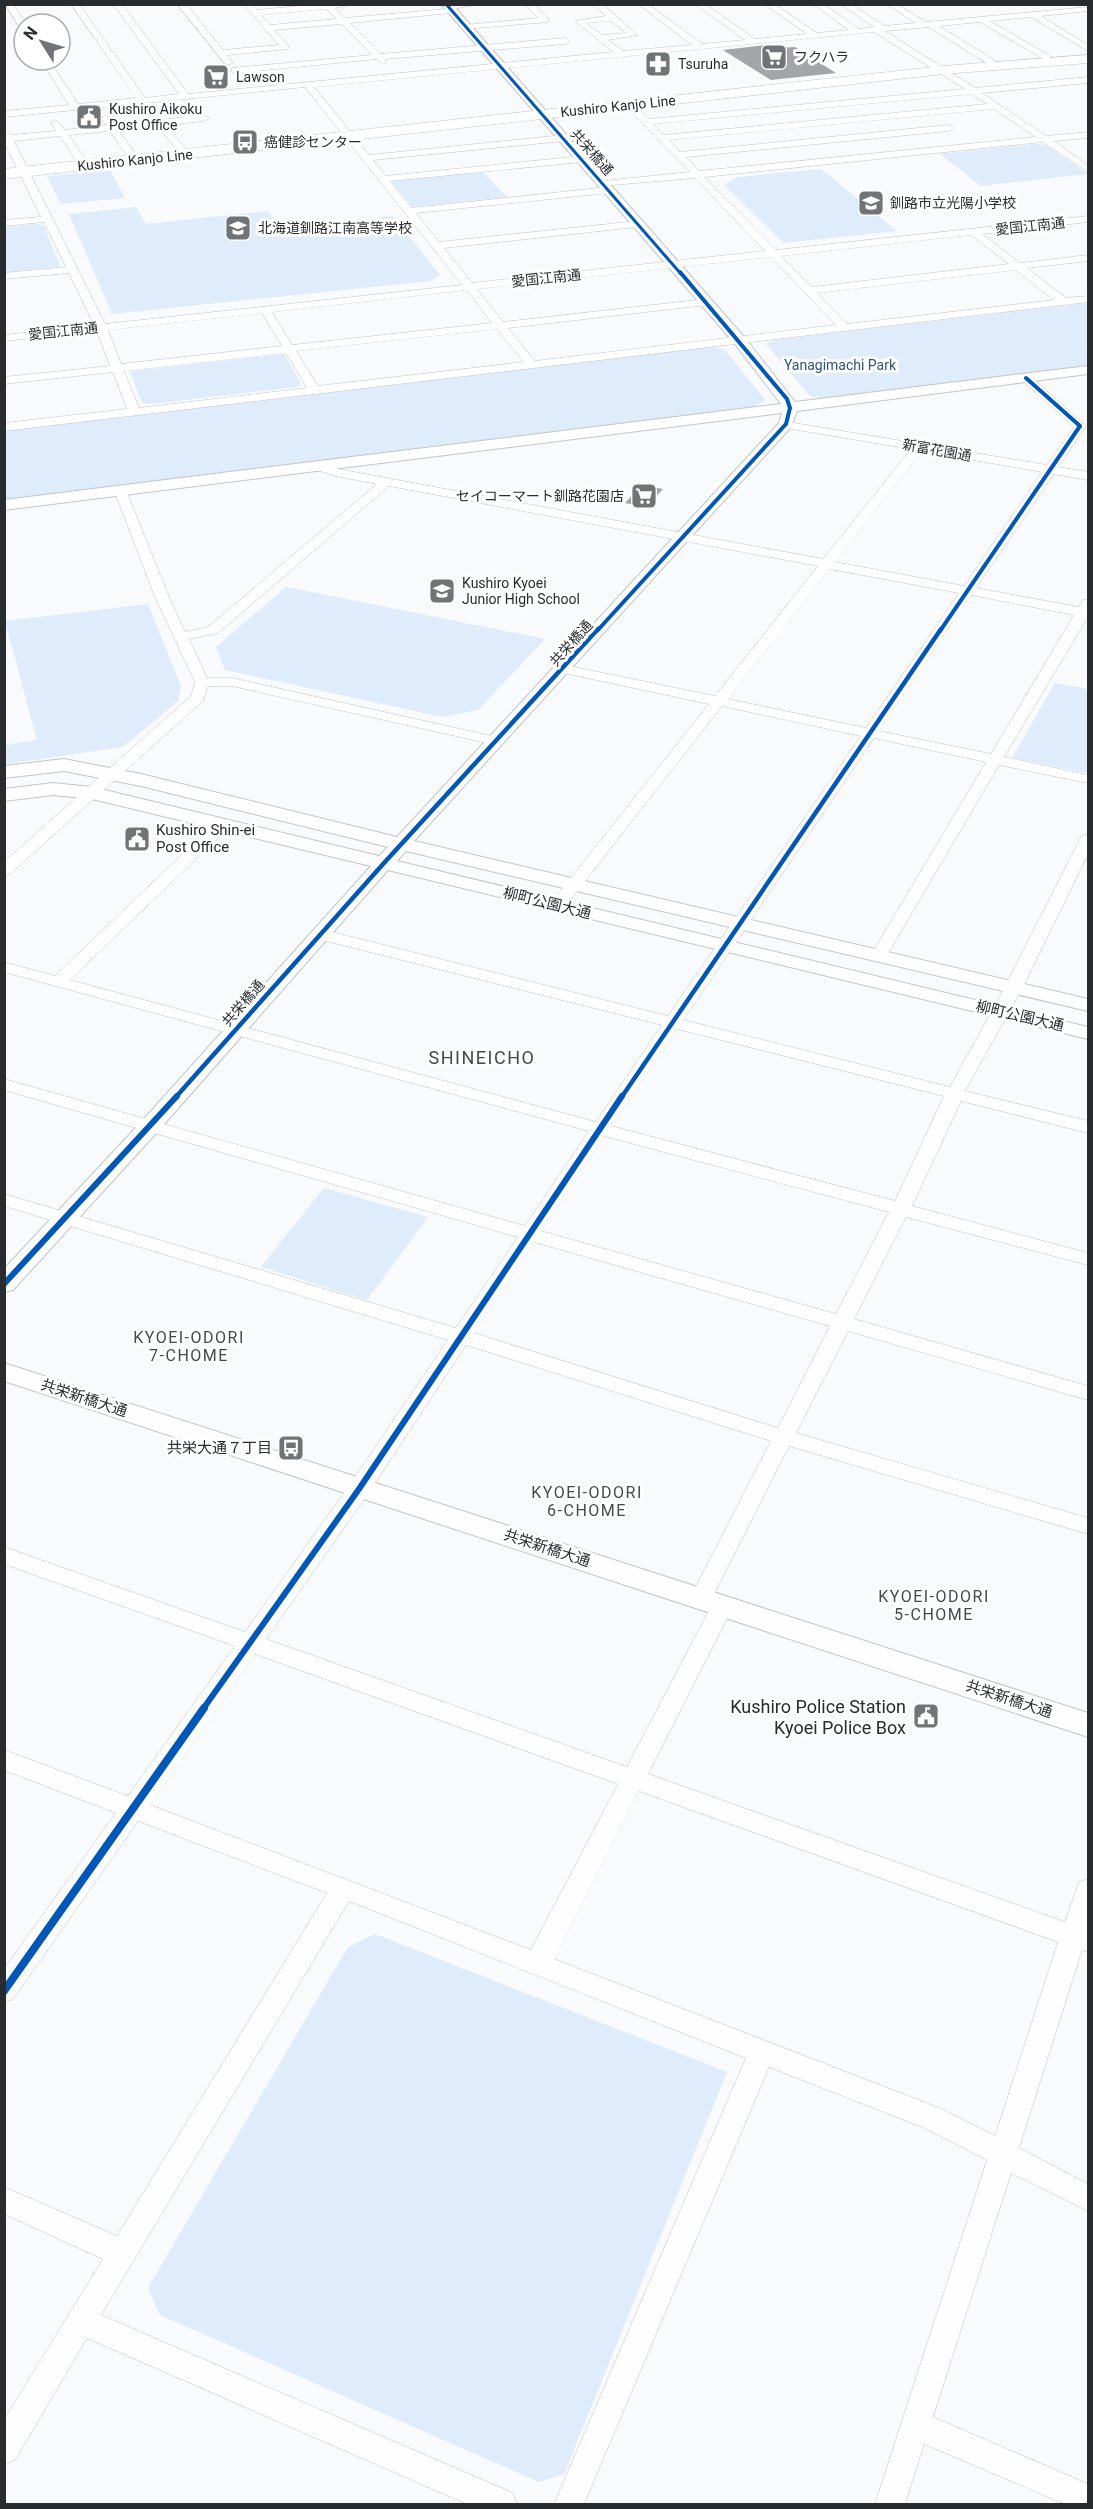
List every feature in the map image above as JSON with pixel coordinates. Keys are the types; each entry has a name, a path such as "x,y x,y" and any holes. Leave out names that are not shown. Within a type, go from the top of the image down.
{"main road":[{"name":"Kushiro Kanjo Line","path":"541,112 991,62 1042,62 1089,57"},
{"name":"Kushiro Kanjo Line","path":"940,68 1089,57"},
{"name":"Kushiro Kanjo Line","path":"4,169 24,170 785,86"},
{"name":"Kushiro Kanjo Line","path":"4,174 81,161 181,149 347,134"}],"street":[{"path":"75,4 142,100"},
{"path":"117,4 185,96"},
{"path":"182,4 244,80 307,84 1061,11 1086,11"},
{"path":"220,53 285,47 247,4"},
{"path":"255,13 350,4"},
{"path":"268,28 476,4"},
{"path":"465,27 545,20 530,4"},
{"path":"596,4 633,36 601,38"},
{"path":"642,4 701,47"},
{"path":"699,4 753,41"},
{"path":"768,4 815,35"},
{"path":"817,4 857,31"},
{"path":"845,4 1089,169"},
{"path":"890,4 991,62"},
{"path":"1048,4 1061,11"},
{"path":"327,5 398,76"},
{"name":"共栄橋通","path":"4,1284 151,1125 384,863 564,669 788,416 787,399 740,341 449,7"},
{"path":"1032,14 1089,48"},
{"path":"612,18 579,21 622,54"},
{"path":"981,19 1042,62 1062,83"},
{"path":"4,114 185,96 244,80 378,56 563,40 586,58"},
{"path":"53,72 75,107"},
{"path":"646,122 1089,80"},
{"path":"307,84 532,365"},
{"path":"785,86 877,156"},
{"path":"629,104 845,328"},
{"path":"97,105 131,155"},
{"path":"661,138 997,106"},
{"path":"48,110 81,161"},
{"path":"134,411 101,327 6,136 63,133 204,118"},
{"path":"159,122 181,149"},
{"path":"678,155 949,128"},
{"path":"408,211 697,174 1089,135"},
{"path":"367,158 564,138"},
{"path":"383,179 582,159"},
{"path":"4,224 48,219"},
{"name":"愛国江南通","path":"4,338 1089,219"},
{"path":"435,246 638,224"},
{"path":"974,232 1064,302"},
{"path":"808,291 1089,258"},
{"path":"4,276 73,269"},
{"path":"4,427 1089,299"},
{"path":"4,381 706,302"},
{"path":"265,309 314,390"},
{"path":"4,505 319,466 788,416 1089,370"},
{"path":"4,1991 359,1489 601,1127 1080,426 1026,378"},
{"name":"新富花園通","path":"788,416 919,447 1089,476"},
{"path":"556,906 919,447"},
{"path":"319,466 335,472 969,591 1087,609 994,759 879,955"},
{"path":"181,637 213,630 387,481"},
{"path":"4,870 198,698 202,682 120,490"},
{"path":"564,669 1089,779"},
{"path":"202,682 232,682 496,741"},
{"name":"柳町公園大通","path":"4,772 64,765 113,774 573,885 1089,1005"},
{"name":"柳町公園大通","path":"4,795 53,789 92,793 1089,1033"},
{"path":"58,982 222,825"},
{"path":"537,1965 634,1779 783,1437 901,1208 955,1093 998,1011 1014,987 1089,839"},
{"path":"320,934 1089,1127"},
{"path":"4,967 1089,1259"},
{"path":"4,1084 1089,1393"},
{"path":"4,1200 460,1336 783,1437 1089,1526"},
{"name":"共栄新橋大通","path":"4,1372 1089,1725"},
{"path":"4,1556 1081,1939"},
{"path":"4,1760 343,1888 932,2118 1089,2198"},
{"path":"4,2449 343,1888"},
{"path":"890,2505 1002,2155 1081,1939 1089,1890"},
{"path":"570,2505 762,2052"},
{"path":"4,2200 122,2253"},
{"path":"81,2321 502,2505"},
{"path":"915,2425 1089,2499"}],"green space":[{"path":"1035,144 1046,145 1088,174 981,186 940,154"},
{"path":"821,169 897,231 784,243 724,185 737,177"},
{"path":"110,170 125,198 61,204 47,176"},
{"path":"482,171 507,197 412,207 392,182 398,179"},
{"path":"136,207 146,224 268,211 280,228 393,216 440,275 430,281 112,314 69,214"},
{"path":"38,224 44,226 60,266 5,273 5,227"},
{"name":"Yanagimachi Park","path":"1088,303 1088,367 828,399 810,396 766,344 775,340"},
{"name":"Yanagimachi Park","path":"713,347 725,350 765,400 753,408 5,500 4,431"},
{"path":"284,354 301,384 297,387 151,404 142,403 130,371"},
{"path":"286,587 545,639 478,710 443,717 225,670 216,647"},
{"path":"148,604 181,686 178,701 123,747 5,764 5,745 37,740 5,621"},
{"path":"1055,683 1088,689 1088,773 1012,758"},
{"path":"324,1188 428,1217 367,1300 261,1267"},
{"path":"375,1934 727,2072 564,2474 539,2482 160,2315 148,2288 348,1947"}],"building":[{"name":"フクハラ","path":"774,44 780,48 795,47 836,73 771,80 723,50"},
{"name":"セイコーマート釧路花園店","path":"642,485 663,489 646,507 625,503"}],"cycle path":[{"path":"4,1284 151,1125 384,863 786,424 790,408 787,399 740,341 446,4"},
{"path":"4,1991 359,1489 601,1127 1080,426 1026,378"}],"place":[{"name":"フクハラ","path":"774,57"},
{"name":"Tsuruha","path":"658,64"},
{"name":"Lawson","path":"216,77"},
{"name":"Kushiro Aikoku Post Office","path":"89,117"},
{"name":"癌健診センター","path":"245,142"},
{"name":"釧路市立光陽小学校","path":"871,203"},
{"name":"北海道釧路江南高等学校","path":"238,228"},
{"name":"セイコーマート釧路花園店","path":"644,496"},
{"name":"Kushiro Kyoei Junior High School","path":"442,591"},
{"name":"Kushiro Shin-ei Post Office","path":"137,839"},
{"name":"共栄大通７丁目","path":"291,1448"},
{"name":"Kushiro Police Station Kyoei Police Box","path":"926,1716"}],"district":[{"name":"SHINEICHO","path":"482,1057"},
{"name":"KYOEI-ODORI 7-CHOME","path":"189,1346"},
{"name":"KYOEI-ODORI 6-CHOME","path":"587,1501"},
{"name":"KYOEI-ODORI 5-CHOME","path":"934,1605"}]}
